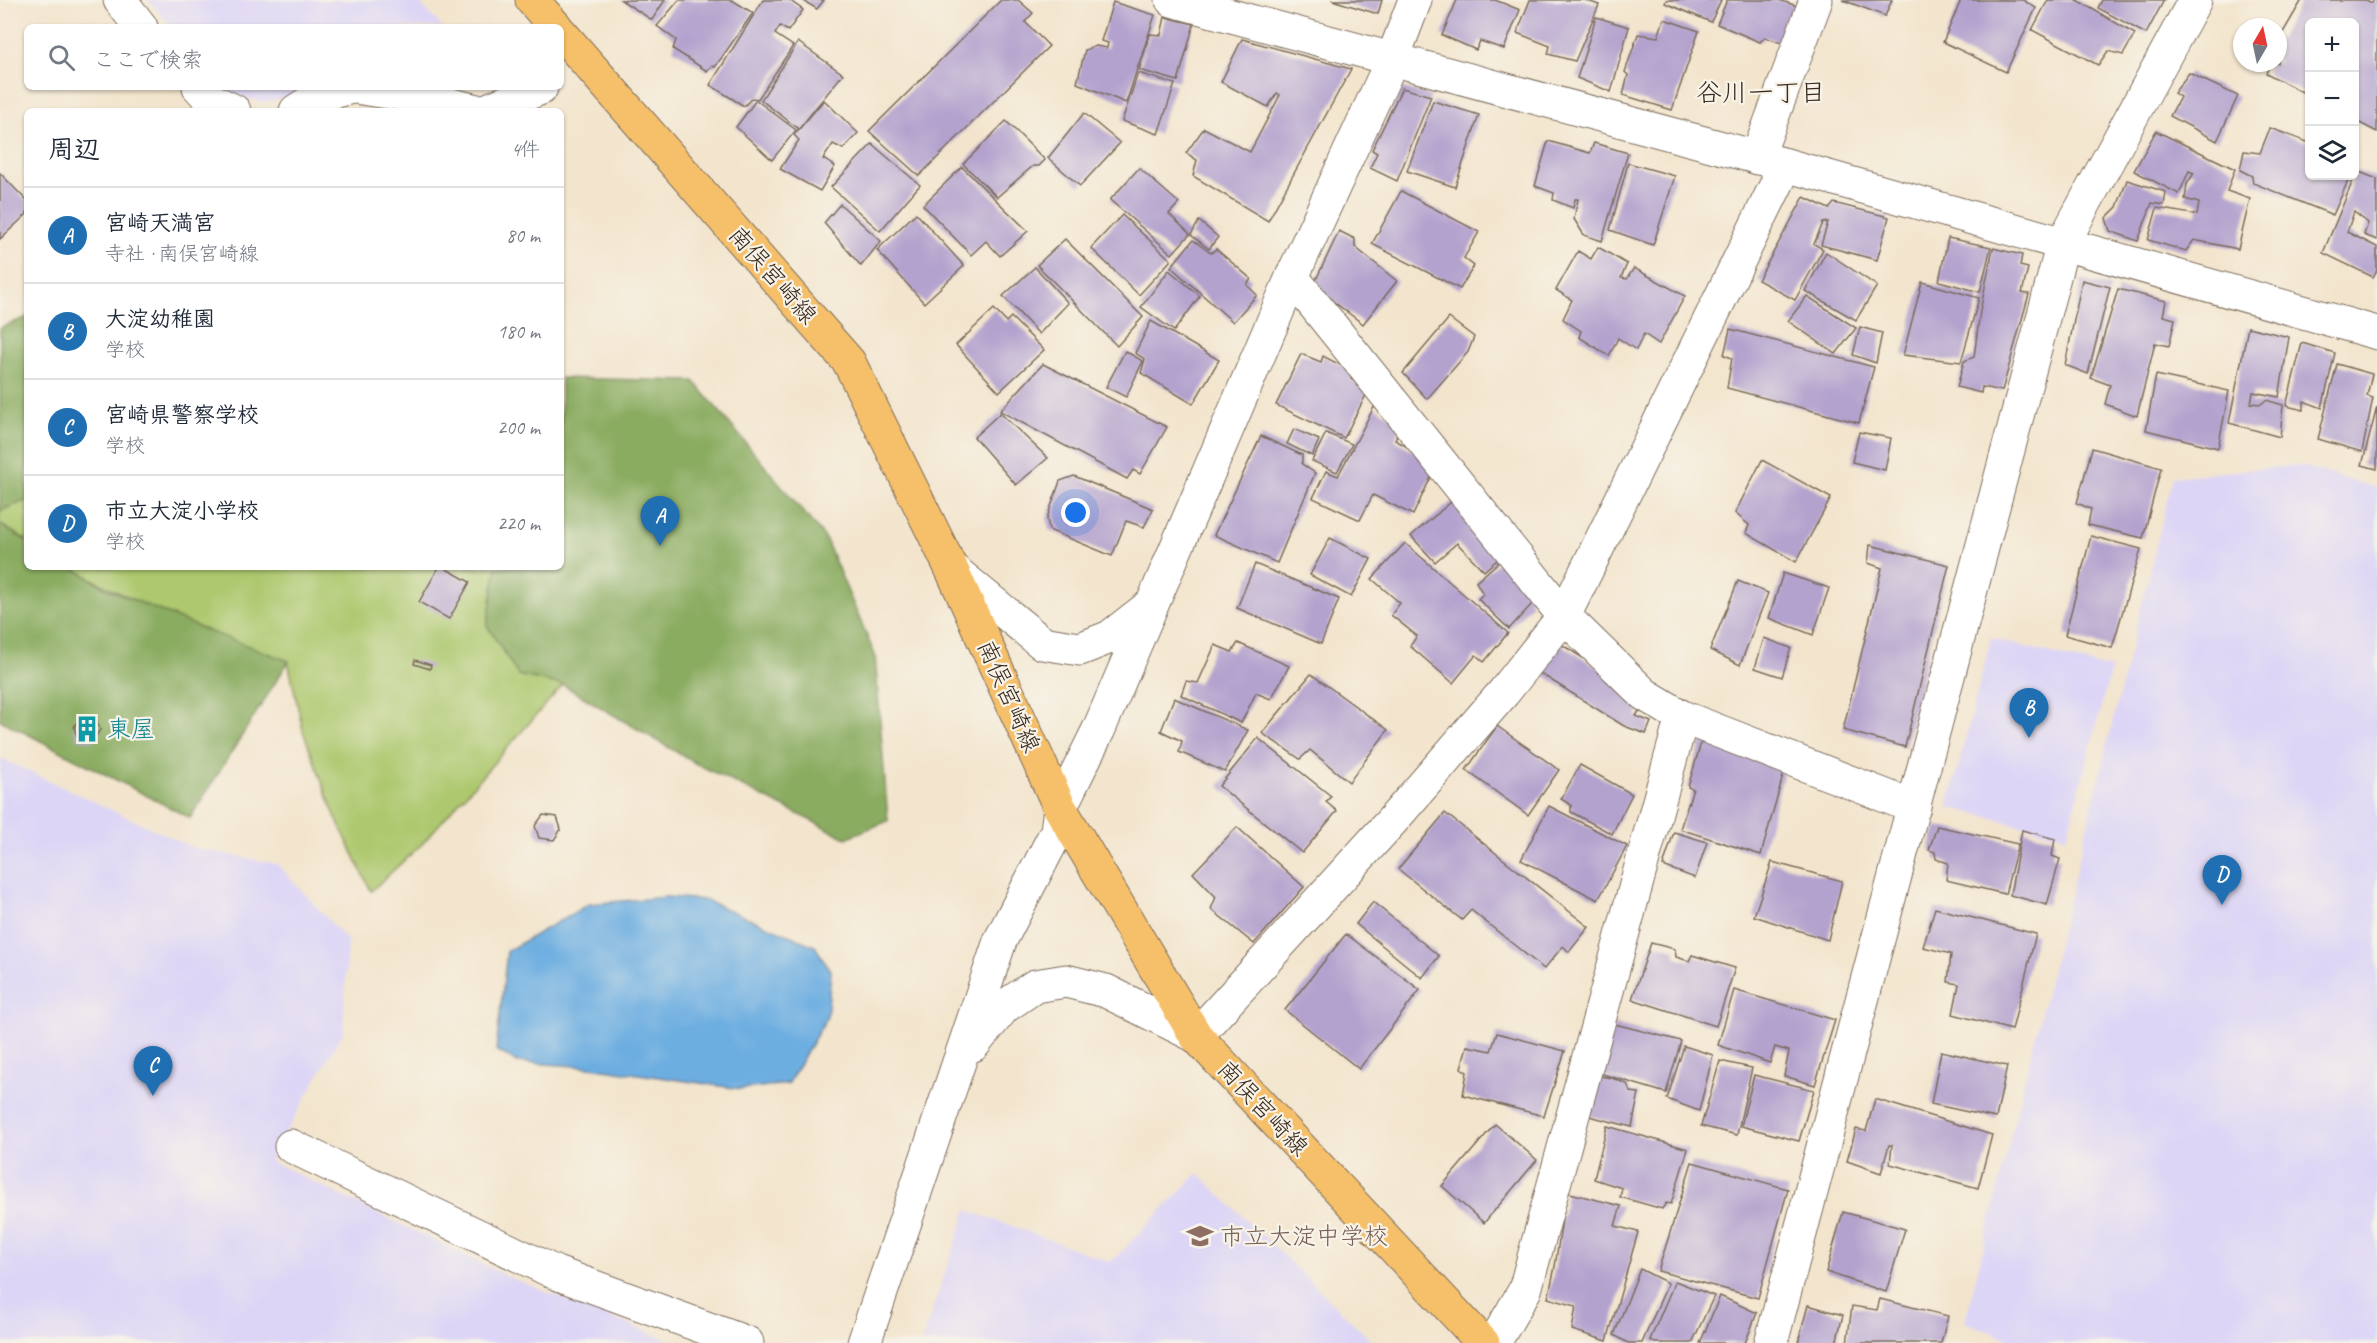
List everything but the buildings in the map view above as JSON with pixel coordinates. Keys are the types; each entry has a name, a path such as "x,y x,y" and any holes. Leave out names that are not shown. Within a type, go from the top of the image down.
{"main road":[{"path":"532,0 553,24"},
{"name":"南俣宮崎線","path":"564,36 849,362 951,568 1059,807 1196,1036 1483,1343"}],"street":[{"path":"120,0 139,24"},
{"path":"1173,0 1772,161 2377,333"},
{"path":"864,1343 1000,941 1057,831 1059,807 1099,729 1292,277 1393,58 1415,0"},
{"path":"959,1062 1004,1007 1035,986 1066,981 1106,991 1196,1036 1406,805 1504,692 1564,616 1772,161 1816,0"},
{"path":"1771,1343 2063,243 2195,0"},
{"path":"202,90 211,100 228,108"},
{"path":"301,108 321,95 341,90"},
{"path":"373,90 414,96 464,108"},
{"path":"492,108 536,90"},
{"path":"1292,277 1564,616 1644,694 1682,717 1914,807"},
{"path":"951,568 1042,643 1080,650 1110,637 1154,603"},
{"path":"1494,1343 1525,1290 1682,717"},
{"path":"291,1146 556,1273 747,1343"}],"shaded area":[{"path":"148,0 417,0 439,24 169,24"},
{"path":"229,90 300,90 292,96 264,102 233,95"},
{"path":"2298,465 2377,488 2377,1343 2019,1343 1965,1322 2173,477"},
{"path":"1991,638 2111,669 2067,837 1948,807"},
{"path":"0,758 194,848 277,864 348,941 343,1032 270,1161 511,1278 676,1343 0,1343"},
{"name":"市立大淀中学校","path":"1198,1173 1374,1343 921,1343 967,1210 1111,1262"}],"green space":[{"path":"24,318 24,501 0,511 0,328"},
{"path":"564,378 694,381 825,538 875,655 888,821 846,838 695,763 563,685 518,675 487,625 496,570 564,570"},
{"path":"24,501 24,539 0,524 0,511"},
{"path":"0,525 24,539 24,570 76,570 106,588 208,631 289,661 190,818 0,720"},
{"path":"77,570 496,570 487,625 518,675 563,685 421,845 371,891 335,816 303,731 288,661 150,607"}],"water":[{"path":"667,897 705,900 815,946 831,972 827,1017 788,1084 741,1089 590,1067 517,1062 496,1050 507,951 589,904"}],"place":[{"name":"宮崎天満宮","path":"660,546"},
{"name":"東屋","path":"87,729"},
{"name":"大淀幼稚園","path":"2029,738"},
{"name":"市立大淀小学校","path":"2222,905"},
{"name":"宮崎県警察学校","path":"153,1096"},
{"name":"市立大淀中学校","path":"1200,1236"}],"district":[{"name":"谷川一丁目","path":"1761,92"}]}
